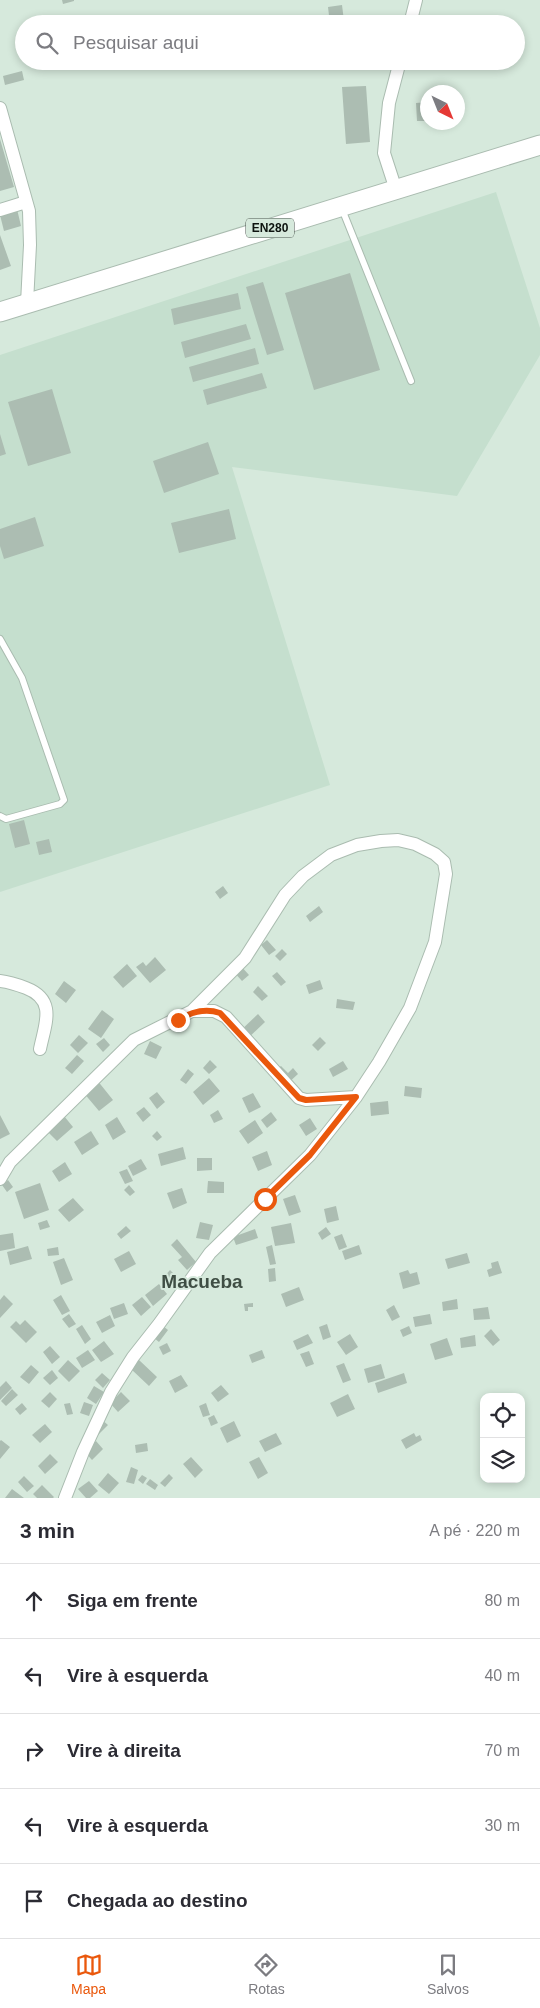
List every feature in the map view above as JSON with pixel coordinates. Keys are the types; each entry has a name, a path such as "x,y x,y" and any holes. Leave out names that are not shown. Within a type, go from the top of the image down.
{"main road":[{"name":"EN280","path":"0,312 540,145"}],"street":[{"path":"412,15 416,0"},
{"path":"396,190 384,153 389,103 398,70"},
{"path":"1,115 29,211 30,245 27,304"},
{"path":"0,210 26,202"},
{"path":"0,1179 5,1159 134,1040 192,1012 245,958 285,895 303,876 331,855 357,845 398,840 415,844 435,854 444,862 446,874 436,942 410,1008 379,1062 356,1097 310,1155 210,1253 133,1357 103,1409 83,1452 65,1498"},
{"path":"0,981 8,981 35,992 43,999 46,1007 46,1016 40,1048"},
{"path":"192,1012 214,1011 220,1013 299,1098 306,1100 356,1097"}],"lane":[{"path":"341,206 411,381"},
{"path":"0,639 22,678 64,800 60,804 6,819 0,816"}],"shaded area":[{"path":"496,192 540,328 540,355 457,496 232,467 330,785 0,892 0,355"}],"building":[{"path":"62,0 74,0 74,1 63,4"},
{"path":"342,5 343,15 329,15 328,7"},
{"path":"22,71 24,80 5,85 3,76"},
{"path":"366,86 370,142 346,144 342,87"},
{"path":"416,103 420,103 420,121 417,121"},
{"path":"0,139 14,187 0,191"},
{"path":"17,209 21,226 4,231 0,215"},
{"path":"0,235 11,266 0,270"},
{"path":"350,273 380,370 314,390 285,293"},
{"path":"263,282 284,350 267,355 246,287"},
{"path":"238,293 241,309 174,325 171,309"},
{"path":"246,324 251,339 185,358 181,342"},
{"path":"255,348 259,364 193,382 189,367"},
{"path":"262,373 267,388 207,405 203,390"},
{"path":"52,389 71,453 28,466 8,402"},
{"path":"0,434 6,454 0,456"},
{"path":"208,442 219,474 164,493 153,461"},
{"path":"229,509 236,539 179,553 171,523"},
{"path":"35,517 44,546 4,559 0,546 0,529"},
{"path":"24,820 30,844 15,848 9,824"},
{"path":"49,839 52,852 39,855 36,842"},
{"path":"223,886 228,893 220,899 215,892"},
{"path":"319,906 323,912 310,922 306,916"},
{"path":"267,940 276,950 269,955 261,945"},
{"path":"282,949 287,954 280,961 275,956"},
{"path":"155,957 166,970 150,983 136,967 143,962 146,966"},
{"path":"127,964 137,976 123,988 113,977"},
{"path":"240,965 249,975 242,981 233,971"},
{"path":"277,972 286,982 281,986 272,976"},
{"path":"320,980 323,989 309,994 306,985"},
{"path":"64,981 76,990 66,1003 55,994"},
{"path":"258,986 268,996 262,1001 253,992"},
{"path":"337,999 355,1002 353,1010 336,1008"},
{"path":"102,1010 114,1019 101,1038 88,1029"},
{"path":"258,1014 265,1022 244,1042 237,1034"},
{"path":"79,1035 88,1043 78,1053 70,1045"},
{"path":"320,1037 326,1043 318,1051 312,1045"},
{"path":"104,1038 110,1045 103,1052 96,1044"},
{"path":"150,1041 162,1047 156,1059 144,1054"},
{"path":"77,1055 84,1061 72,1074 65,1068"},
{"path":"210,1060 217,1067 209,1074 203,1068"},
{"path":"343,1061 348,1069 333,1077 329,1069"},
{"path":"281,1066 288,1073 293,1068 298,1074 287,1084 276,1070"},
{"path":"188,1069 194,1074 186,1084 180,1080"},
{"path":"209,1078 220,1091 203,1105 193,1092"},
{"path":"97,1080 113,1100 99,1111 83,1092"},
{"path":"405,1086 422,1088 421,1098 404,1096"},
{"path":"157,1092 165,1102 157,1109 149,1098"},
{"path":"253,1093 261,1107 249,1113 242,1098"},
{"path":"388,1101 389,1114 371,1116 370,1103"},
{"path":"144,1107 151,1115 143,1122 136,1113"},
{"path":"218,1110 223,1119 214,1123 210,1115"},
{"path":"271,1112 277,1120 267,1128 261,1120"},
{"path":"0,1115 10,1134 0,1139"},
{"path":"64,1116 73,1127 57,1141 47,1131"},
{"path":"117,1117 126,1132 113,1140 105,1125"},
{"path":"310,1118 317,1129 306,1136 299,1125"},
{"path":"255,1120 263,1133 248,1144 239,1131"},
{"path":"91,1131 99,1144 82,1155 74,1142"},
{"path":"157,1131 162,1137 157,1141 152,1136"},
{"path":"183,1147 186,1159 161,1166 158,1154"},
{"path":"267,1151 272,1165 258,1171 252,1157"},
{"path":"197,1158 212,1158 212,1170 197,1171"},
{"path":"141,1159 147,1169 133,1176 128,1166"},
{"path":"65,1162 72,1174 59,1182 52,1171"},
{"path":"127,1169 133,1181 125,1184 119,1172"},
{"path":"8,1180 13,1187 7,1192 2,1185"},
{"path":"208,1181 224,1182 224,1193 207,1193"},
{"path":"40,1183 49,1210 24,1219 15,1192"},
{"path":"129,1185 135,1192 130,1196 124,1190"},
{"path":"182,1188 187,1203 173,1209 167,1193"},
{"path":"295,1195 301,1212 289,1216 283,1199"},
{"path":"73,1198 84,1210 69,1222 58,1210"},
{"path":"336,1206 339,1220 327,1223 324,1209"},
{"path":"47,1220 50,1227 40,1230 38,1223"},
{"path":"200,1222 213,1225 209,1240 196,1238"},
{"path":"291,1223 295,1243 275,1246 271,1227"},
{"path":"126,1226 131,1231 121,1239 117,1234"},
{"path":"326,1227 331,1234 322,1240 318,1233"},
{"path":"255,1229 258,1238 236,1245 233,1237"},
{"path":"13,1233 15,1248 0,1251 0,1235"},
{"path":"342,1234 347,1247 339,1250 334,1237"},
{"path":"177,1239 196,1262 187,1270 178,1260 182,1257 171,1245"},
{"path":"272,1245 276,1264 270,1265 266,1247"},
{"path":"359,1245 362,1254 345,1260 342,1251"},
{"path":"28,1246 32,1259 10,1265 7,1252"},
{"path":"58,1247 59,1255 48,1256 47,1249"},
{"path":"129,1251 136,1264 121,1272 114,1259"},
{"path":"467,1253 470,1263 448,1269 445,1259"},
{"path":"64,1258 73,1280 61,1285 53,1262"},
{"path":"498,1261 502,1273 489,1277 487,1270 492,1268 491,1263"},
{"path":"275,1268 276,1281 269,1282 268,1269"},
{"path":"170,1270 178,1278 170,1285 163,1278"},
{"path":"408,1270 410,1274 417,1272 420,1284 403,1289 399,1273"},
{"path":"159,1284 167,1294 153,1306 145,1295"},
{"path":"299,1287 304,1300 286,1307 281,1294"},
{"path":"4,1295 13,1304 0,1318 0,1300"},
{"path":"61,1295 70,1311 62,1315 53,1300"},
{"path":"142,1297 151,1307 141,1316 132,1305"},
{"path":"457,1299 458,1309 443,1311 442,1302"},
{"path":"124,1303 128,1314 114,1319 110,1308"},
{"path":"253,1303 253,1307 248,1307 248,1311 245,1311 244,1304"},
{"path":"394,1305 400,1317 392,1321 386,1310"},
{"path":"488,1307 490,1319 474,1320 473,1309"},
{"path":"69,1314 76,1324 69,1328 62,1319"},
{"path":"430,1314 432,1324 415,1327 413,1317"},
{"path":"110,1315 115,1326 102,1333 96,1322"},
{"path":"25,1320 37,1332 26,1343 10,1327 16,1321 20,1325"},
{"path":"158,1322 168,1330 159,1342 149,1334"},
{"path":"327,1324 331,1337 323,1340 319,1327"},
{"path":"82,1325 91,1339 85,1344 76,1329"},
{"path":"409,1326 412,1333 403,1337 400,1330"},
{"path":"491,1329 500,1340 493,1346 484,1336"},
{"path":"308,1334 313,1343 297,1350 293,1341"},
{"path":"350,1334 358,1347 346,1355 337,1342"},
{"path":"475,1335 476,1346 461,1348 460,1338"},
{"path":"447,1338 453,1355 435,1360 430,1344"},
{"path":"104,1341 114,1354 101,1362 92,1350"},
{"path":"167,1343 171,1351 163,1355 159,1347"},
{"path":"50,1346 60,1357 52,1364 43,1352"},
{"path":"88,1350 95,1360 82,1368 76,1358"},
{"path":"262,1350 265,1358 252,1363 249,1355"},
{"path":"309,1351 314,1364 306,1367 300,1354"},
{"path":"68,1360 80,1371 69,1382 58,1371"},
{"path":"139,1360 157,1377 149,1386 131,1369"},
{"path":"344,1363 351,1380 343,1383 336,1366"},
{"path":"381,1364 385,1378 368,1383 364,1369"},
{"path":"31,1365 39,1372 29,1384 20,1377"},
{"path":"52,1370 58,1378 50,1385 43,1378"},
{"path":"102,1373 110,1380 103,1388 95,1380"},
{"path":"404,1373 407,1383 378,1393 375,1383"},
{"path":"181,1375 188,1386 175,1393 169,1381"},
{"path":"6,1381 12,1388 0,1400 0,1387"},
{"path":"221,1385 229,1394 218,1402 211,1393"},
{"path":"94,1386 104,1392 96,1404 87,1398"},
{"path":"12,1389 18,1395 6,1406 1,1401"},
{"path":"50,1392 57,1399 49,1408 41,1401"},
{"path":"121,1392 130,1401 118,1412 110,1403"},
{"path":"348,1394 355,1409 337,1417 330,1403"},
{"path":"84,1402 93,1405 89,1416 80,1413"},
{"path":"22,1403 27,1409 20,1415 15,1409"},
{"path":"70,1403 73,1414 67,1415 64,1404"},
{"path":"206,1403 210,1415 203,1417 199,1406"},
{"path":"214,1415 218,1423 211,1426 208,1418"},
{"path":"101,1419 108,1425 91,1442"},
{"path":"234,1421 241,1436 227,1443 220,1428"},
{"path":"45,1424 52,1432 40,1443 32,1435"},
{"path":"276,1433 282,1444 265,1452 259,1441"},
{"path":"414,1433 416,1437 420,1435 422,1440 406,1449 401,1440"},
{"path":"0,1441 10,1447 0,1459"},
{"path":"96,1441 103,1449 92,1460 85,1452"},
{"path":"147,1443 148,1451 136,1453 135,1445"},
{"path":"50,1454 58,1462 45,1474 38,1466"},
{"path":"191,1457 203,1470 195,1478 183,1464"},
{"path":"259,1457 268,1473 258,1479 249,1462"},
{"path":"131,1467 138,1470 134,1484 126,1482"},
{"path":"108,1473 119,1483 109,1494 98,1485"},
{"path":"169,1474 173,1478 165,1487 160,1483"},
{"path":"142,1475 147,1478 143,1484 138,1480"},
{"path":"24,1476 34,1486 27,1492 18,1482"},
{"path":"150,1479 158,1485 155,1490 146,1484"},
{"path":"89,1481 98,1491 90,1498 86,1498 78,1489"},
{"path":"42,1485 53,1498 37,1498 33,1494"},
{"path":"12,1489 24,1498 5,1498"}],"district":[{"name":"Macueba","path":"202,1281"}],"route":[{"path":"178,1020 192,1012 214,1011 220,1013 299,1098 306,1100 356,1097 310,1155 265,1199"}]}
